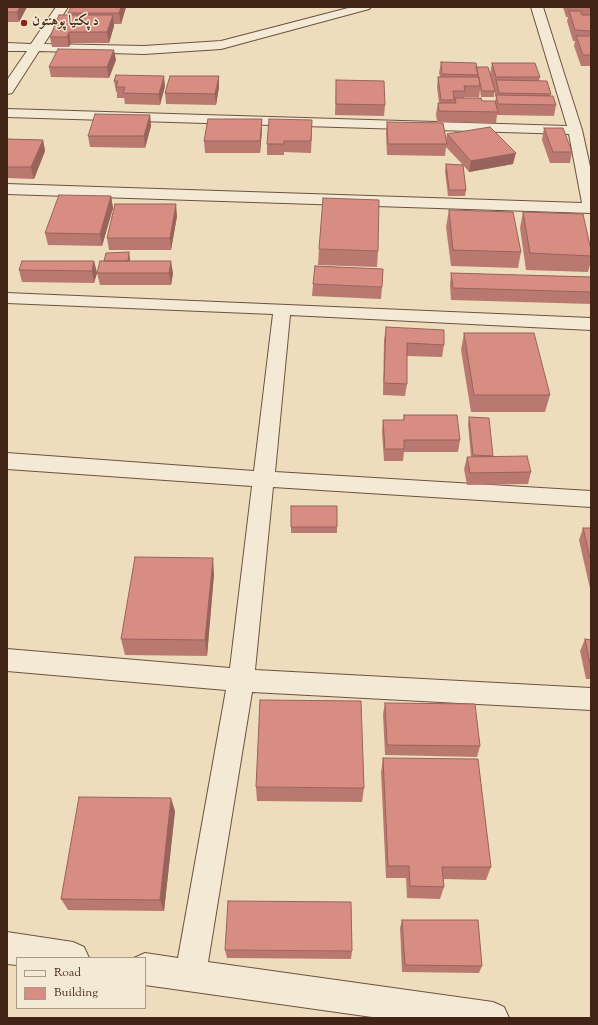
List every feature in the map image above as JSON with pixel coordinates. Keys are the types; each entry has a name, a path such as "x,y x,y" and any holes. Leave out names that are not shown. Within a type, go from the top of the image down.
{"street":[{"path":"7,90 62,7"},
{"path":"7,47 144,50 221,45 365,7"},
{"path":"7,188 591,208 575,130 537,7"},
{"path":"7,113 575,130"},
{"path":"7,298 282,309 591,324"},
{"path":"190,976 241,680 282,309"},
{"path":"7,461 263,480 591,499"},
{"path":"7,660 241,680 591,699"},
{"path":"7,948 66,957"},
{"path":"146,969 493,1018"}],"building":[{"path":"7,7 20,7 17,12 7,12"},
{"path":"71,7 121,7 119,13 68,13"},
{"path":"569,11 580,11 582,15 591,15 591,31 575,30"},
{"path":"59,15 113,15 107,32 69,32 67,37 50,37"},
{"path":"576,36 591,36 591,55 583,55"},
{"path":"58,49 114,50 107,67 49,67"},
{"path":"441,62 476,63 478,75 442,74"},
{"path":"492,63 535,63 540,77 496,77"},
{"path":"476,67 488,67 495,91 482,91"},
{"path":"116,75 164,76 159,94 123,93 125,87 116,87 118,81 114,81"},
{"path":"170,76 219,76 215,94 165,93"},
{"path":"438,77 479,77 480,86 464,86 465,91 453,91 454,100 441,100"},
{"path":"336,80 384,81 385,105 336,104"},
{"path":"496,80 547,81 551,94 499,93"},
{"path":"496,95 553,96 556,105 498,104"},
{"path":"455,98 481,98 482,101 495,101 498,112 439,111 438,103 456,103"},
{"path":"95,114 150,115 144,136 88,136"},
{"path":"208,119 262,119 260,141 204,141"},
{"path":"269,119 312,120 311,141 284,141 284,144 267,144"},
{"path":"387,122 443,123 447,144 388,144"},
{"path":"490,127 516,153 471,161 447,134"},
{"path":"544,128 563,128 572,152 553,152"},
{"path":"7,139 43,140 31,167 7,167"},
{"path":"446,164 463,165 466,190 449,190"},
{"path":"59,195 111,196 100,234 45,233"},
{"path":"323,198 379,200 378,251 319,249"},
{"path":"115,204 176,204 170,238 107,238"},
{"path":"449,210 513,212 521,252 453,250"},
{"path":"523,212 583,214 591,256 530,253"},
{"path":"129,252 128,261 104,261 106,253"},
{"path":"22,261 94,261 92,271 19,270"},
{"path":"100,261 171,261 169,273 97,273"},
{"path":"315,266 383,269 382,287 313,284"},
{"path":"451,273 591,277 591,292 453,288"},
{"path":"386,327 444,330 444,345 407,343 407,384 384,383"},
{"path":"464,333 534,333 550,395 474,395"},
{"path":"404,415 457,415 460,440 404,440 404,449 385,449 383,420 404,420"},
{"path":"469,417 489,418 493,456 473,455"},
{"path":"527,456 531,472 470,473 467,457"},
{"path":"291,506 337,506 337,527 291,527"},
{"path":"583,528 591,528 591,562"},
{"path":"135,557 213,558 205,640 121,639"},
{"path":"585,639 591,640 591,668"},
{"path":"260,700 361,701 364,788 256,787"},
{"path":"385,703 475,704 480,746 387,745"},
{"path":"383,758 478,759 491,867 442,867 444,887 410,886 409,866 388,866"},
{"path":"79,797 171,798 160,900 61,899"},
{"path":"228,901 351,902 352,951 225,950"},
{"path":"402,920 478,920 482,966 405,965"}],"place":[{"name":"د پکتیا پوهنتون","path":"24,23"}]}
